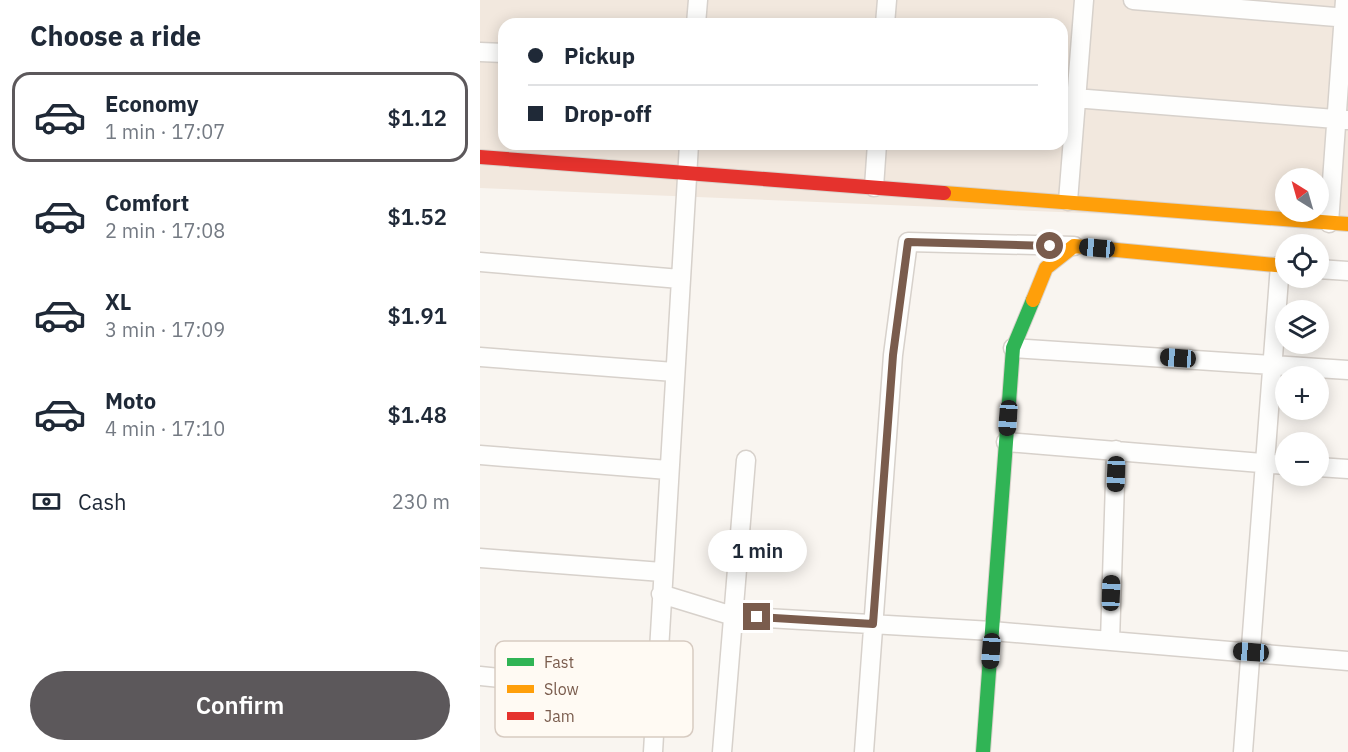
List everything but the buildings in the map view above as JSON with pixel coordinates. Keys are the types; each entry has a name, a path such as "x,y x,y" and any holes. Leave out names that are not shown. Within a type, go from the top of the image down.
{"street":[{"path":"696,18 698,0"},
{"path":"886,18 887,0"},
{"path":"1068,201 1069,98 1084,0"},
{"path":"1133,0 1346,12 1342,119 1329,223"},
{"path":"480,52 498,53"},
{"path":"1069,98 1342,119"},
{"path":"659,641 689,150"},
{"path":"874,187 877,150"},
{"path":"480,157 1348,224"},
{"path":"864,752 893,355 908,242 1074,246 1275,264"},
{"path":"983,752 1013,348 1046,268 1074,246"},
{"path":"480,262 680,279"},
{"path":"1329,270 1348,271"},
{"path":"1243,752 1281,288"},
{"path":"1013,348 1348,370"},
{"path":"480,357 674,372"},
{"path":"1006,442 1275,464"},
{"path":"1110,641 1116,450"},
{"path":"480,455 668,470"},
{"path":"722,752 746,460"},
{"path":"1329,468 1348,469"},
{"path":"480,558 662,572"},
{"path":"661,594 733,615 992,631 1348,661"},
{"path":"480,676 495,678"},
{"path":"653,752 654,737"}],"shaded area":[{"path":"480,0 1348,0 1348,224 1300,222 1329,222 1329,168 1275,168 1275,221 480,188"}],"traffic: fast":[{"path":"983,752 1013,348 1033,300"}],"traffic: slow":[{"path":"944,193 1348,224"},
{"path":"1033,300 1046,268 1074,246 1275,265"}],"traffic: jam":[{"path":"480,157 944,193"}],"route":[{"path":"757,617 873,624 893,355 908,242 1050,246"}]}
